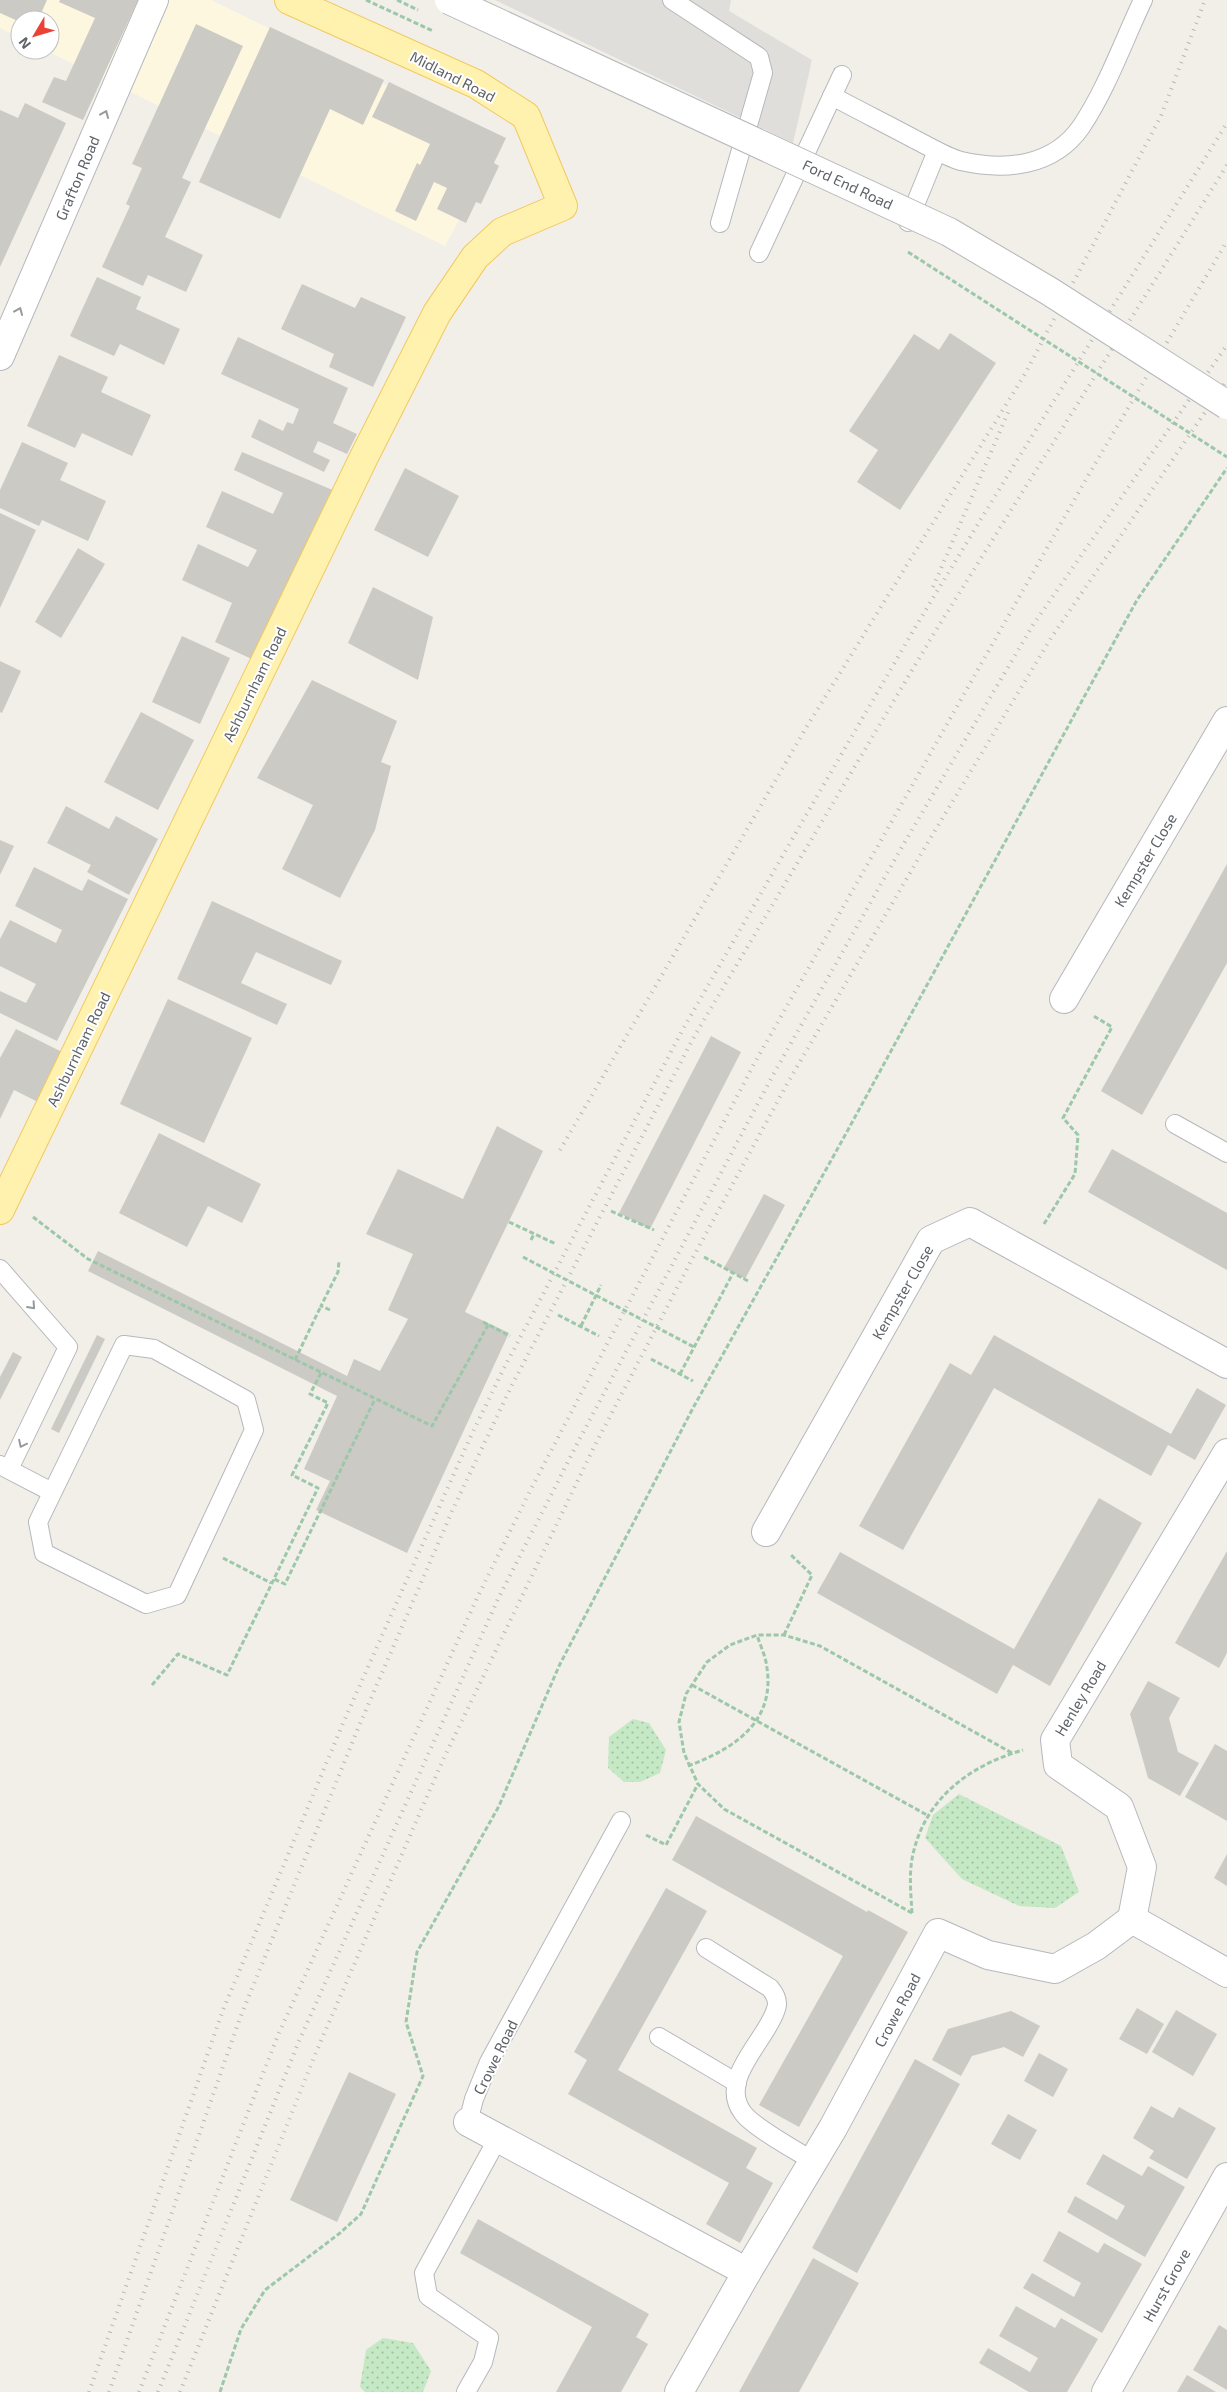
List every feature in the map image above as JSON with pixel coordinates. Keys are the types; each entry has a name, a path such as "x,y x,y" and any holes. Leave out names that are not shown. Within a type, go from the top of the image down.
{"main road":[{"name":"Midland Road","path":"289,0 476,84 526,116 563,206"},
{"name":"Ashburnham Road","path":"13,1211 364,457 436,313 475,257 502,232 563,206"}],"street":[{"name":"Grafton Road","path":"0,356 154,0"},
{"name":"Ford End Road","path":"449,0 949,232 1049,291 1227,405"},
{"name":"Kempster Close","path":"1064,999 1227,721"},
{"name":"Kempster Close","path":"766,1532 931,1240 970,1222 1227,1364"},
{"name":"Henley Road","path":"1132,1919 1142,1867 1119,1808 1058,1765 1055,1740 1227,1454"},
{"path":"938,1933 988,1955 1055,1968 1096,1946 1132,1919 1227,1973"},
{"name":"Crowe Road","path":"679,2392 747,2272 814,2161 938,1933"},
{"name":"Crowe Road","path":"468,2122 747,2272"},
{"name":"Hurst Grove","path":"1106,2392 1227,2177"}],"lane":[{"path":"672,0 759,57 763,73 720,224"},
{"path":"832,96 960,161 998,166 1019,166 1043,159 1064,146 1080,128 1099,96 1142,0"},
{"path":"759,253 842,75"},
{"path":"906,226 937,151"},
{"path":"1175,1124 1227,1153"},
{"path":"2,1277 68,1347 5,1467 52,1492"},
{"path":"124,1345 154,1349 246,1400 254,1430 177,1595 146,1604 44,1553 38,1522 52,1492 124,1345"},
{"name":"Crowe Road","path":"468,2122 474,2099 489,2062 621,1822"},
{"path":"706,1948 770,1988 776,1997 776,2009 745,2062 735,2097 745,2116 814,2161"},
{"path":"659,2037 738,2083"},
{"path":"466,2392 483,2362 489,2338 428,2296 424,2273 498,2138"}],"path":[{"path":"366,0 436,33"},
{"path":"907,251 1227,457"},
{"path":"220,2392 241,2329 265,2290 340,2233 361,2214 423,2076 406,2022 416,1952 499,1806 559,1666 693,1408 843,1139 1137,600 1227,468"},
{"path":"1026,1252 1075,1174 1078,1135 1063,1118 1112,1026 1064,999"},
{"path":"13,1211 88,1259 432,1426 488,1325"},
{"path":"611,1211 654,1230"},
{"path":"509,1222 556,1244"},
{"path":"531,1240 534,1234"},
{"path":"523,1257 694,1347"},
{"path":"704,1257 748,1280"},
{"path":"295,1360 338,1272 339,1261"},
{"path":"680,1374 733,1273"},
{"path":"581,1326 601,1285"},
{"path":"321,1306 330,1310"},
{"path":"558,1315 599,1336"},
{"path":"483,1322 510,1336"},
{"path":"651,1359 693,1381"},
{"path":"152,1685 178,1654 227,1675 318,1488 292,1475 328,1403 310,1394 321,1373"},
{"path":"274,1579 285,1584 375,1399"},
{"path":"766,1532 812,1575 784,1635"},
{"path":"199,1546 272,1583"},
{"path":"912,1913 724,1809 698,1784 688,1766 684,1753 679,1722 686,1694 707,1662 730,1645 757,1635 784,1635 820,1646 1012,1753"},
{"path":"688,1766 717,1755 743,1738 756,1720 766,1699 767,1668 757,1635"},
{"path":"692,1685 927,1815"},
{"path":"938,1933 921,1936 912,1913 912,1859 927,1815 948,1791 976,1768 1012,1753 1055,1740"},
{"path":"621,1822 666,1845 698,1784"}],"shaded area":[{"path":"0,0 211,0 501,141 445,246 60,57 60,10 10,10 10,33 0,28"},
{"path":"495,0 731,0 729,11 812,60 793,143"}],"green space":[{"path":"633,1719 649,1723 666,1750 660,1773 640,1782 624,1782 608,1768 609,1737"},
{"path":"959,1794 1061,1846 1079,1892 1055,1908 1019,1906 962,1879 925,1838 933,1815"},
{"path":"383,2338 413,2343 431,2371 423,2392 365,2392 360,2387 366,2350"}],"building":[{"path":"0,0 47,0 42,10 10,10 10,18 0,13"},
{"path":"60,0 138,0 83,120 42,102 54,77 66,81 95,18 59,2"},
{"path":"196,24 243,46 182,178 191,182 165,237 203,255 186,292 148,275 143,286 102,267 130,206 126,204 142,168 132,164"},
{"path":"270,27 384,80 363,125 330,109 280,219 199,182"},
{"path":"389,82 506,138 494,163 499,166 481,204 476,202 466,223 437,209 447,188 434,182 416,221 395,211 417,163 420,165 430,144 372,117"},
{"path":"25,103 66,123 0,267 0,110 18,118"},
{"path":"97,277 141,297 136,309 180,329 164,365 120,344 114,356 70,336"},
{"path":"302,284 355,308 361,297 406,317 373,387 329,367 334,354 281,329"},
{"path":"950,333 996,363 900,510 857,482 878,450 849,431 914,334 939,350"},
{"path":"238,337 348,388 333,423 357,434 347,454 318,441 313,452 330,460 324,472 251,437 259,419 283,431 287,422 293,424 299,409 221,374"},
{"path":"59,355 108,377 101,392 151,415 132,456 82,433 75,448 27,426"},
{"path":"22,442 68,463 60,480 106,501 88,541 42,520 39,526 0,508 0,490"},
{"path":"242,452 335,491 256,661 215,642 232,603 182,580 198,544 248,567 257,550 206,527 222,491 273,514 283,493 234,470"},
{"path":"405,468 459,496 428,557 374,530"},
{"path":"0,513 36,530 0,608"},
{"path":"78,548 105,564 61,638 35,622"},
{"path":"373,587 433,617 418,680 348,643"},
{"path":"182,636 230,658 200,724 152,702"},
{"path":"0,661 21,671 2,713 0,712"},
{"path":"312,680 397,721 381,762 391,766 375,830 340,898 282,869 313,805 257,778"},
{"path":"141,712 194,740 158,810 104,782"},
{"path":"66,806 109,829 116,816 158,839 129,895 87,872 91,865 47,843"},
{"path":"0,840 14,846 0,875"},
{"path":"1227,864 1227,963 1142,1115 1101,1091"},
{"path":"34,867 82,891 88,879 128,899 57,1041 0,1013 0,991 26,1003 36,984 0,966 0,939 10,920 56,943 62,930 15,906"},
{"path":"212,901 342,961 331,985 256,952 241,983 287,1004 277,1025 177,979"},
{"path":"168,999 252,1038 204,1143 120,1104"},
{"path":"16,1029 66,1054 42,1104 14,1090 0,1119 0,1058"},
{"path":"711,1036 741,1052 650,1229 619,1213"},
{"path":"497,1126 543,1151 465,1312 509,1333 407,1553 316,1510 330,1481 304,1469 337,1396 88,1271 98,1251 347,1376 354,1359 380,1371 408,1319 388,1310 413,1254 366,1234 398,1169 463,1199"},
{"path":"159,1133 261,1184 242,1223 208,1206 187,1247 119,1213"},
{"path":"1112,1149 1227,1213 1227,1270 1088,1192"},
{"path":"764,1194 785,1205 745,1279 724,1268"},
{"path":"97,1335 105,1339 59,1433 51,1429"},
{"path":"994,1335 1171,1434 1197,1388 1226,1405 1195,1460 1168,1445 1151,1476 994,1388 903,1550 859,1526 950,1363 971,1375"},
{"path":"13,1352 22,1357 0,1400 0,1377"},
{"path":"1099,1498 1142,1523 1050,1686 1013,1665 997,1694 817,1593 840,1552 1014,1649"},
{"path":"1227,1551 1227,1653 1219,1668 1175,1643"},
{"path":"1148,1681 1180,1698 1169,1718 1178,1752 1199,1763 1180,1796 1148,1778 1130,1714"},
{"path":"1215,1744 1227,1751 1227,1821 1185,1797"},
{"path":"696,1816 867,1912 868,1910 908,1932 799,2127 759,2105 843,1956 672,1860"},
{"path":"1227,1854 1227,1886 1214,1878"},
{"path":"666,1888 707,1911 618,2070 757,2148 746,2168 773,2183 740,2243 706,2224 729,2183 568,2094 587,2060 574,2052"},
{"path":"1137,2008 1164,2024 1147,2054 1119,2039"},
{"path":"1176,2010 1217,2034 1193,2076 1152,2052"},
{"path":"1011,2011 1040,2026 1023,2057 1004,2047 972,2056 961,2076 932,2060 948,2029"},
{"path":"1039,2053 1068,2069 1053,2097 1024,2081"},
{"path":"915,2059 960,2084 857,2273 812,2248"},
{"path":"349,2072 396,2094 337,2222 290,2200"},
{"path":"1151,2106 1173,2118 1179,2107 1216,2128 1187,2179 1149,2158 1154,2151 1133,2138"},
{"path":"1008,2114 1037,2130 1020,2160 991,2144"},
{"path":"1103,2154 1142,2176 1148,2166 1185,2187 1145,2257 1067,2212 1075,2196 1117,2220 1125,2206 1086,2184"},
{"path":"478,2219 649,2314 636,2337 648,2344 621,2392 556,2392 592,2327 460,2253"},
{"path":"1059,2231 1098,2253 1104,2243 1142,2264 1102,2333 1023,2288 1032,2273 1074,2297 1081,2283 1043,2261"},
{"path":"813,2258 859,2283 799,2392 739,2392"},
{"path":"1016,2306 1055,2328 1061,2318 1098,2339 1067,2392 1029,2392 979,2363 988,2348 1030,2372 1038,2358 999,2336"},
{"path":"1219,2325 1227,2330 1227,2390 1193,2370"},
{"path":"1187,2375 1216,2392 1177,2392"}],"railway":[{"path":"560,1150 806,728 1025,374 1161,116 1205,0"},
{"path":"89,2392 223,2010 344,1721 469,1440 503,1370 683,1029 798,829 916,626 1227,123"},
{"path":"109,2392 240,2018 359,1726 453,1509 511,1387 695,1035 933,635 1227,165"},
{"path":"139,2392 278,2035 478,1596 531,1489 754,1064 1089,474 1227,241"},
{"path":"158,2392 299,2041 498,1599 578,1442 773,1075 903,845 1033,625 1227,345"},
{"path":"180,2392 317,2050 442,1762 593,1449 690,1263 787,1084 921,854 1051,638 1227,380"},
{"path":"933,587 1010,408"}]}
